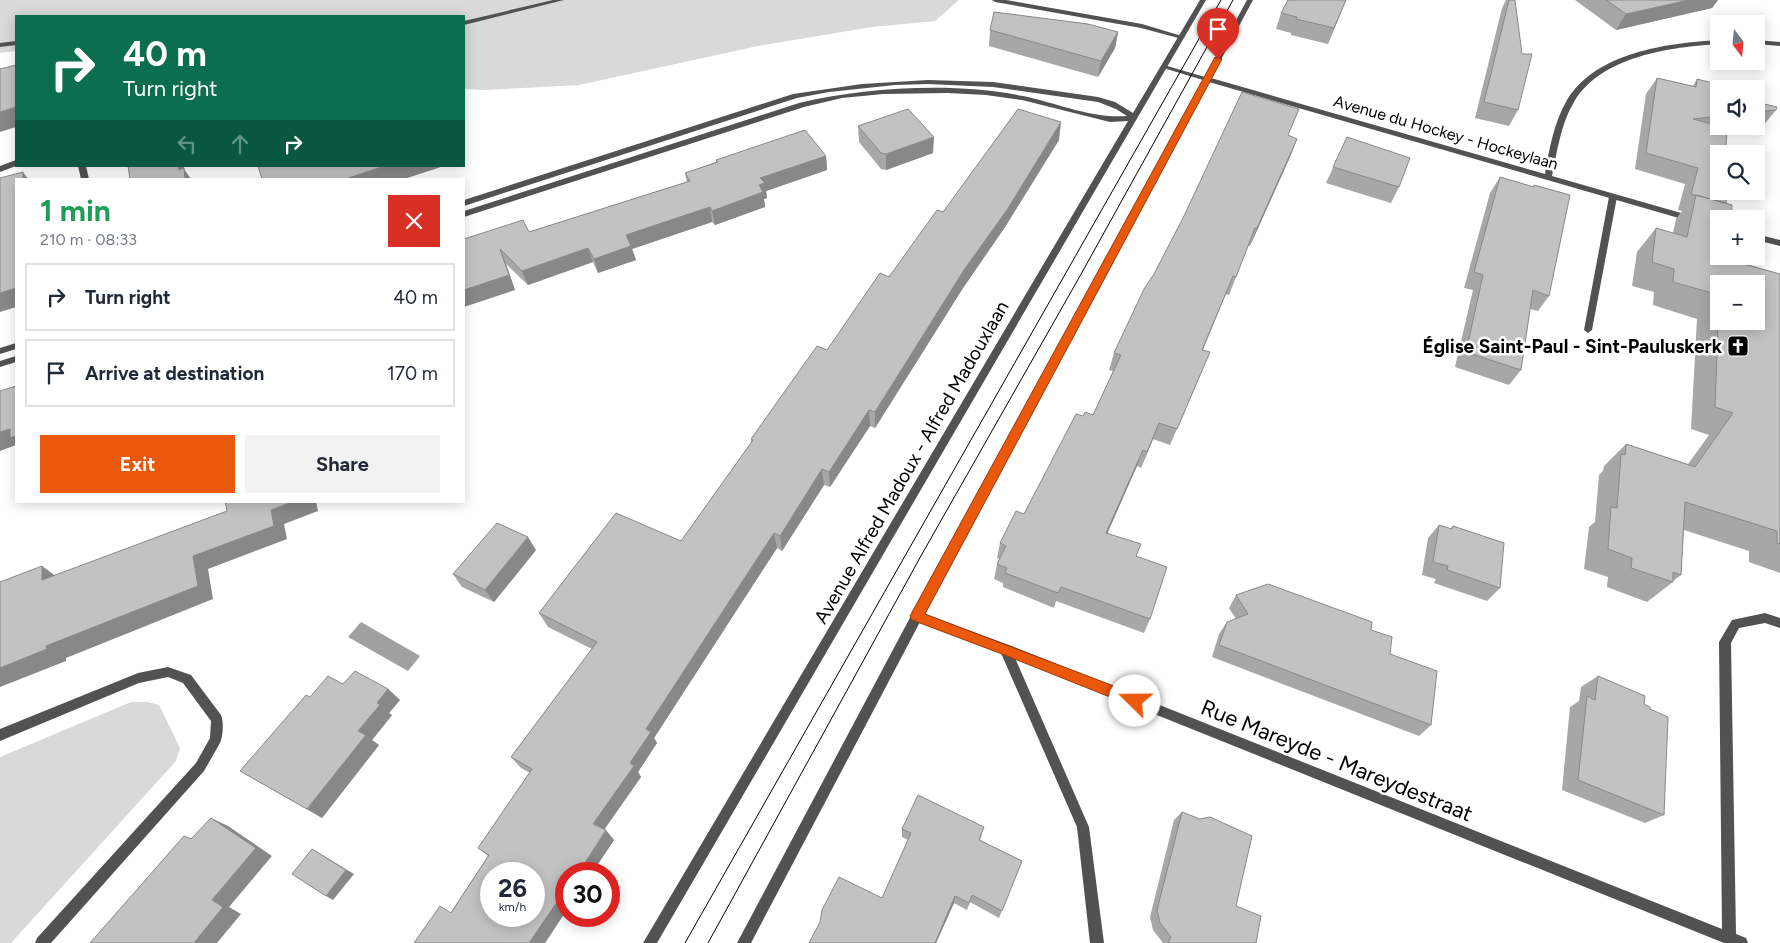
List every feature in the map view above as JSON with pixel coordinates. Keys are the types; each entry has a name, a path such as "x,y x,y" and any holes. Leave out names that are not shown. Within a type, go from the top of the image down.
{"street":[{"path":"465,23 561,0"},
{"path":"994,0 1142,26 1182,36"},
{"name":"Avenue Alfred Madoux - Alfred Madouxlaan","path":"650,943 1203,0"},
{"path":"744,943 917,616 1250,0"},
{"path":"0,45 15,43"},
{"path":"1548,177 1552,158 1570,102 1587,80 1634,55 1684,44 1710,43"},
{"path":"1765,43 1780,44"},
{"name":"Avenue du Hockey - Hockeylaan","path":"1164,67 1701,221"},
{"path":"465,203 796,96 841,87 918,80 991,83 1118,106 1134,118"},
{"path":"465,214 802,105 842,96 917,90 986,93 1022,98 1110,120 1134,118"},
{"path":"0,169 15,163"},
{"path":"1588,330 1612,196"},
{"path":"1765,239 1780,243"},
{"path":"0,351 15,346"},
{"path":"0,364 15,359"},
{"name":"Rue Mareyde - Mareydestraat","path":"917,616 1005,649 1741,943"},
{"path":"1729,938 1725,642 1736,624 1766,618 1780,623"},
{"path":"1005,649 1083,827 1096,943"},
{"path":"0,735 138,678 168,672 187,679 217,719 216,739 200,767 42,943"}],"shaded area":[{"path":"0,0 958,0 935,21 872,27 758,46 579,85 485,90 465,89 465,15 15,15 15,51 0,53"},
{"path":"361,622 420,656 408,671 348,637"},
{"path":"131,702 148,702 159,705 180,748 176,761 11,943 0,943 0,757"}],"building":[{"path":"1288,0 1346,0 1334,28 1296,19 1297,17 1281,13"},
{"path":"1509,0 1515,0 1522,54 1532,54 1518,110 1484,102"},
{"path":"1606,0 1689,0 1626,14"},
{"path":"994,12 1088,24 1118,32 1101,61 990,30"},
{"path":"15,65 15,107 0,112 0,69"},
{"path":"1657,78 1696,87 1697,79 1710,82 1710,117 1693,119 1710,124 1710,135 1727,135 1726,145 1710,145 1710,199 1691,194 1698,168 1646,153"},
{"path":"1242,92 1299,109 1288,135 1297,139 1257,228 1255,228 1236,277 1233,276 1202,350 1210,352 1177,429 1159,423 1147,452 1143,450 1106,533 1141,544 1136,556 1167,567 1150,619 1061,587 1058,593 1005,573 1007,568 997,564 1006,546 1000,543 1016,511 1024,514 1076,414 1083,416 1085,412 1093,415 1121,355 1114,353 1144,289 1154,274 1184,216"},
{"path":"1765,104 1777,107 1776,110 1765,111"},
{"path":"908,109 934,137 886,154 881,153 858,126"},
{"path":"1018,109 1061,122 1007,210 964,270 875,412 869,410 829,472 822,469 780,536 774,533 646,729 651,732 630,763 634,766 593,824 606,830 586,862 555,862 555,905 545,920 545,862 484,862 489,855 478,848 532,769 511,757 597,642 539,613 616,513 681,541 817,346 827,350 880,273 889,277 937,210 943,212"},
{"path":"805,130 826,156 760,178 765,183 759,185 763,192 712,211 710,207 626,235 631,246 594,259 588,248 522,271 500,249 509,275 465,290 465,239 523,220 529,232 690,181 685,173 718,162 716,160"},
{"path":"1347,137 1410,158 1399,187 1333,167"},
{"path":"128,167 178,167 179,170 184,168 185,178 130,178"},
{"path":"258,167 382,167 348,178 262,178"},
{"path":"23,172 23,178 15,178 15,288 0,293 0,178"},
{"path":"1500,177 1570,195 1549,296 1533,290 1521,370 1466,352 1483,275 1474,272"},
{"path":"1696,195 1732,205 1732,210 1710,210 1710,265 1747,265 1780,274 1780,544 1777,543 1777,531 1685,502 1681,575 1673,572 1673,582 1631,568 1632,558 1608,549 1611,507 1617,508 1621,454 1625,455 1626,444 1695,467 1733,413 1715,407 1718,330 1765,330 1765,275 1710,275 1710,292 1673,282 1674,269 1652,262 1656,228 1687,237"},
{"path":"1714,200 1726,200 1726,203"},
{"path":"15,386 15,436 10,438 10,429 0,432 0,391"},
{"path":"225,503 290,503 271,510 274,526 193,556 198,586 46,646 47,649 0,668 0,582 42,566 42,580 227,511"},
{"path":"497,523 528,537 485,590 453,574"},
{"path":"1439,525 1452,529 1453,526 1504,543 1500,588 1447,570 1448,566 1433,562"},
{"path":"1268,584 1372,622 1371,630 1392,637 1390,654 1437,671 1431,725 1219,645 1227,622 1248,614 1236,595"},
{"path":"355,671 388,689 377,703 380,705 358,731 366,735 307,809 240,771 306,695 310,697 328,676 343,684"},
{"path":"1598,676 1645,696 1644,704 1650,707 1650,709 1668,717 1664,815 1578,780 1587,696 1595,700"},
{"path":"918,795 984,827 979,840 1022,861 1002,911 972,895 969,903 955,896 935,943 809,943 820,922 822,910 839,877 882,898 911,833 902,829"},
{"path":"1182,812 1200,819 1210,817 1252,836 1236,906 1261,916 1256,943 1168,943 1171,937 1160,923 1157,910"},
{"path":"211,818 256,848 212,900 223,907 194,943 90,943 184,836 191,839"},
{"path":"312,849 346,870 326,896 292,874"},
{"path":"480,869 480,927 540,927 529,943 414,943 440,906 451,913"}],"tram line":[{"path":"685,943 1221,0"},
{"path":"708,943 922,554 1080,276 1233,0"}],"place":[{"name":"Église Saint-Paul - Sint-Pauluskerk","path":"1738,346"}],"route":[{"path":"1135,701 917,616 1218,59"}]}
